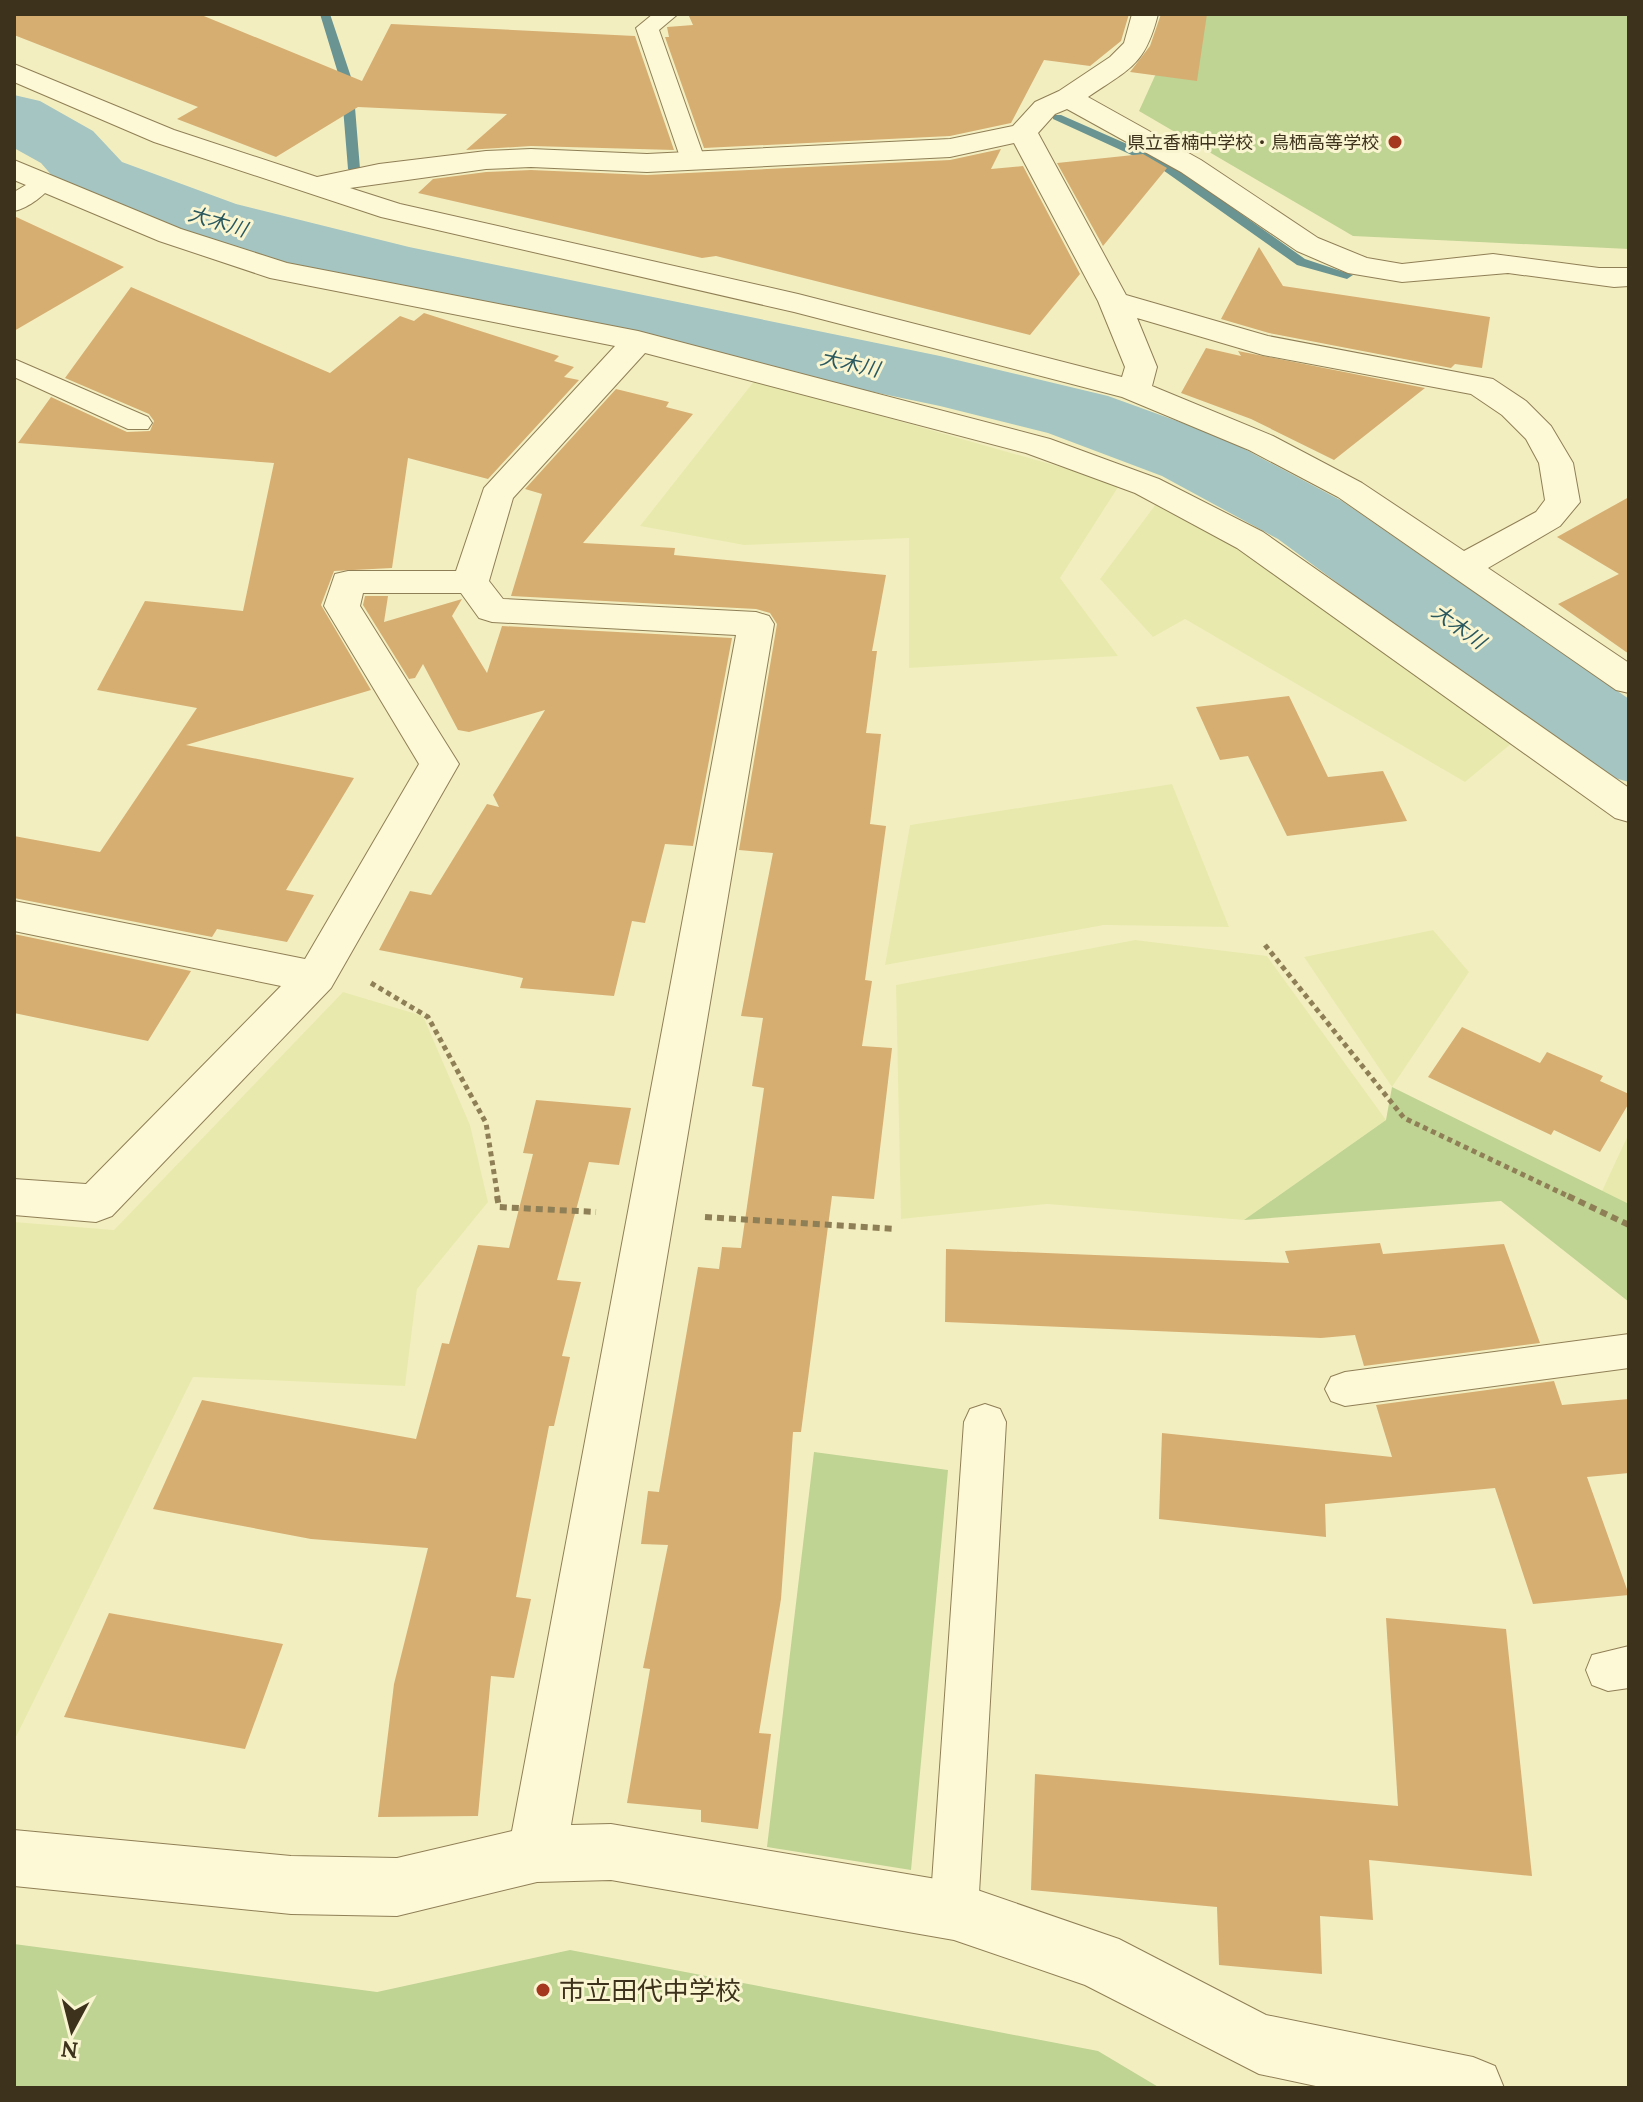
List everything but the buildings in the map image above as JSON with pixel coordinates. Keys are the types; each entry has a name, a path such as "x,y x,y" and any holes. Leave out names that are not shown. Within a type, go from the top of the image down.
{"street":[{"path":"319,185 379,173 486,160 531,158 647,163 950,148 1023,132 1045,108 1069,97 1120,63 1137,45 1145,14"},
{"path":"14,72 164,136 392,211 798,303 1134,390 1261,443 1350,490 1629,681"},
{"path":"1069,97 1100,120 1190,166 1293,239 1350,265 1391,272 1463,263 1508,263 1610,279 1629,277"},
{"path":"1023,132 1114,301 1141,367 1134,390"},
{"path":"14,169 170,235 281,271 638,341 984,431 1147,486 1250,540 1629,808"},
{"path":"1114,301 1263,345 1481,386 1513,405 1545,439 1562,474 1563,502 1548,519 1461,568"},
{"path":"471,582 496,495 638,341"},
{"path":"14,1197 96,1203 319,972 439,764 342,606 348,582 471,582"},
{"path":"471,582 492,610 756,624 537,1854"},
{"path":"14,916 319,972"},
{"path":"14,1858 291,1885 397,1887 537,1854 611,1852 954,1911 1098,1960 1259,2044 1473,2088"}],"lane":[{"path":"667,14 647,28 693,160"},
{"path":"14,204 43,182"},
{"path":"14,367 138,423"},
{"path":"1345,1389 1629,1351"},
{"path":"954,1911 985,1422"}],"path":[{"path":"1265,945 1404,1118 1629,1225"},
{"path":"319,972 383,988 428,1017 486,1123 499,1207 896,1229"}],"green space":[{"name":"県立香楠中学校・鳥栖高等学校","path":"1174,14 1629,14 1629,249 1353,236 1139,111 1173,36"},
{"path":"755,380 1120,484 1060,578 1118,656 909,668 909,538 744,545 640,526"},
{"path":"1159,500 1239,547 1512,743 1465,782 1185,619 1153,637 1100,579"},
{"path":"1172,784 1229,927 1104,925 885,965 910,825"},
{"path":"1433,930 1469,972 1392,1087 1304,957"},
{"path":"1135,940 1267,956 1386,1120 1244,1220 1047,1204 901,1219 896,985"},
{"path":"343,992 423,1016 470,1125 488,1202 417,1289 405,1386 193,1377 14,1741 14,1222 114,1230"},
{"path":"1392,1087 1629,1204 1629,1302 1501,1201 1244,1220 1386,1120"},
{"path":"1629,1133 1629,1204 1602,1191"},
{"path":"814,1452 948,1470 911,1870 767,1847"},
{"name":"市立田代中学校","path":"14,1944 377,1992 570,1950 1098,2051 1160,2088 14,2088"}],"waterway":[{"path":"325,14 347,83 354,169"},
{"name":"大木川","path":"14,117 67,147 95,178 209,221 409,271 940,381 1077,414 1193,457 1310,520 1629,748"},
{"path":"1057,117 1164,165 1301,262 1347,275"}],"place":[{"name":"県立香楠中学校・鳥栖高等学校","path":"1395,142"},
{"name":"市立田代中学校","path":"543,1990"}]}
